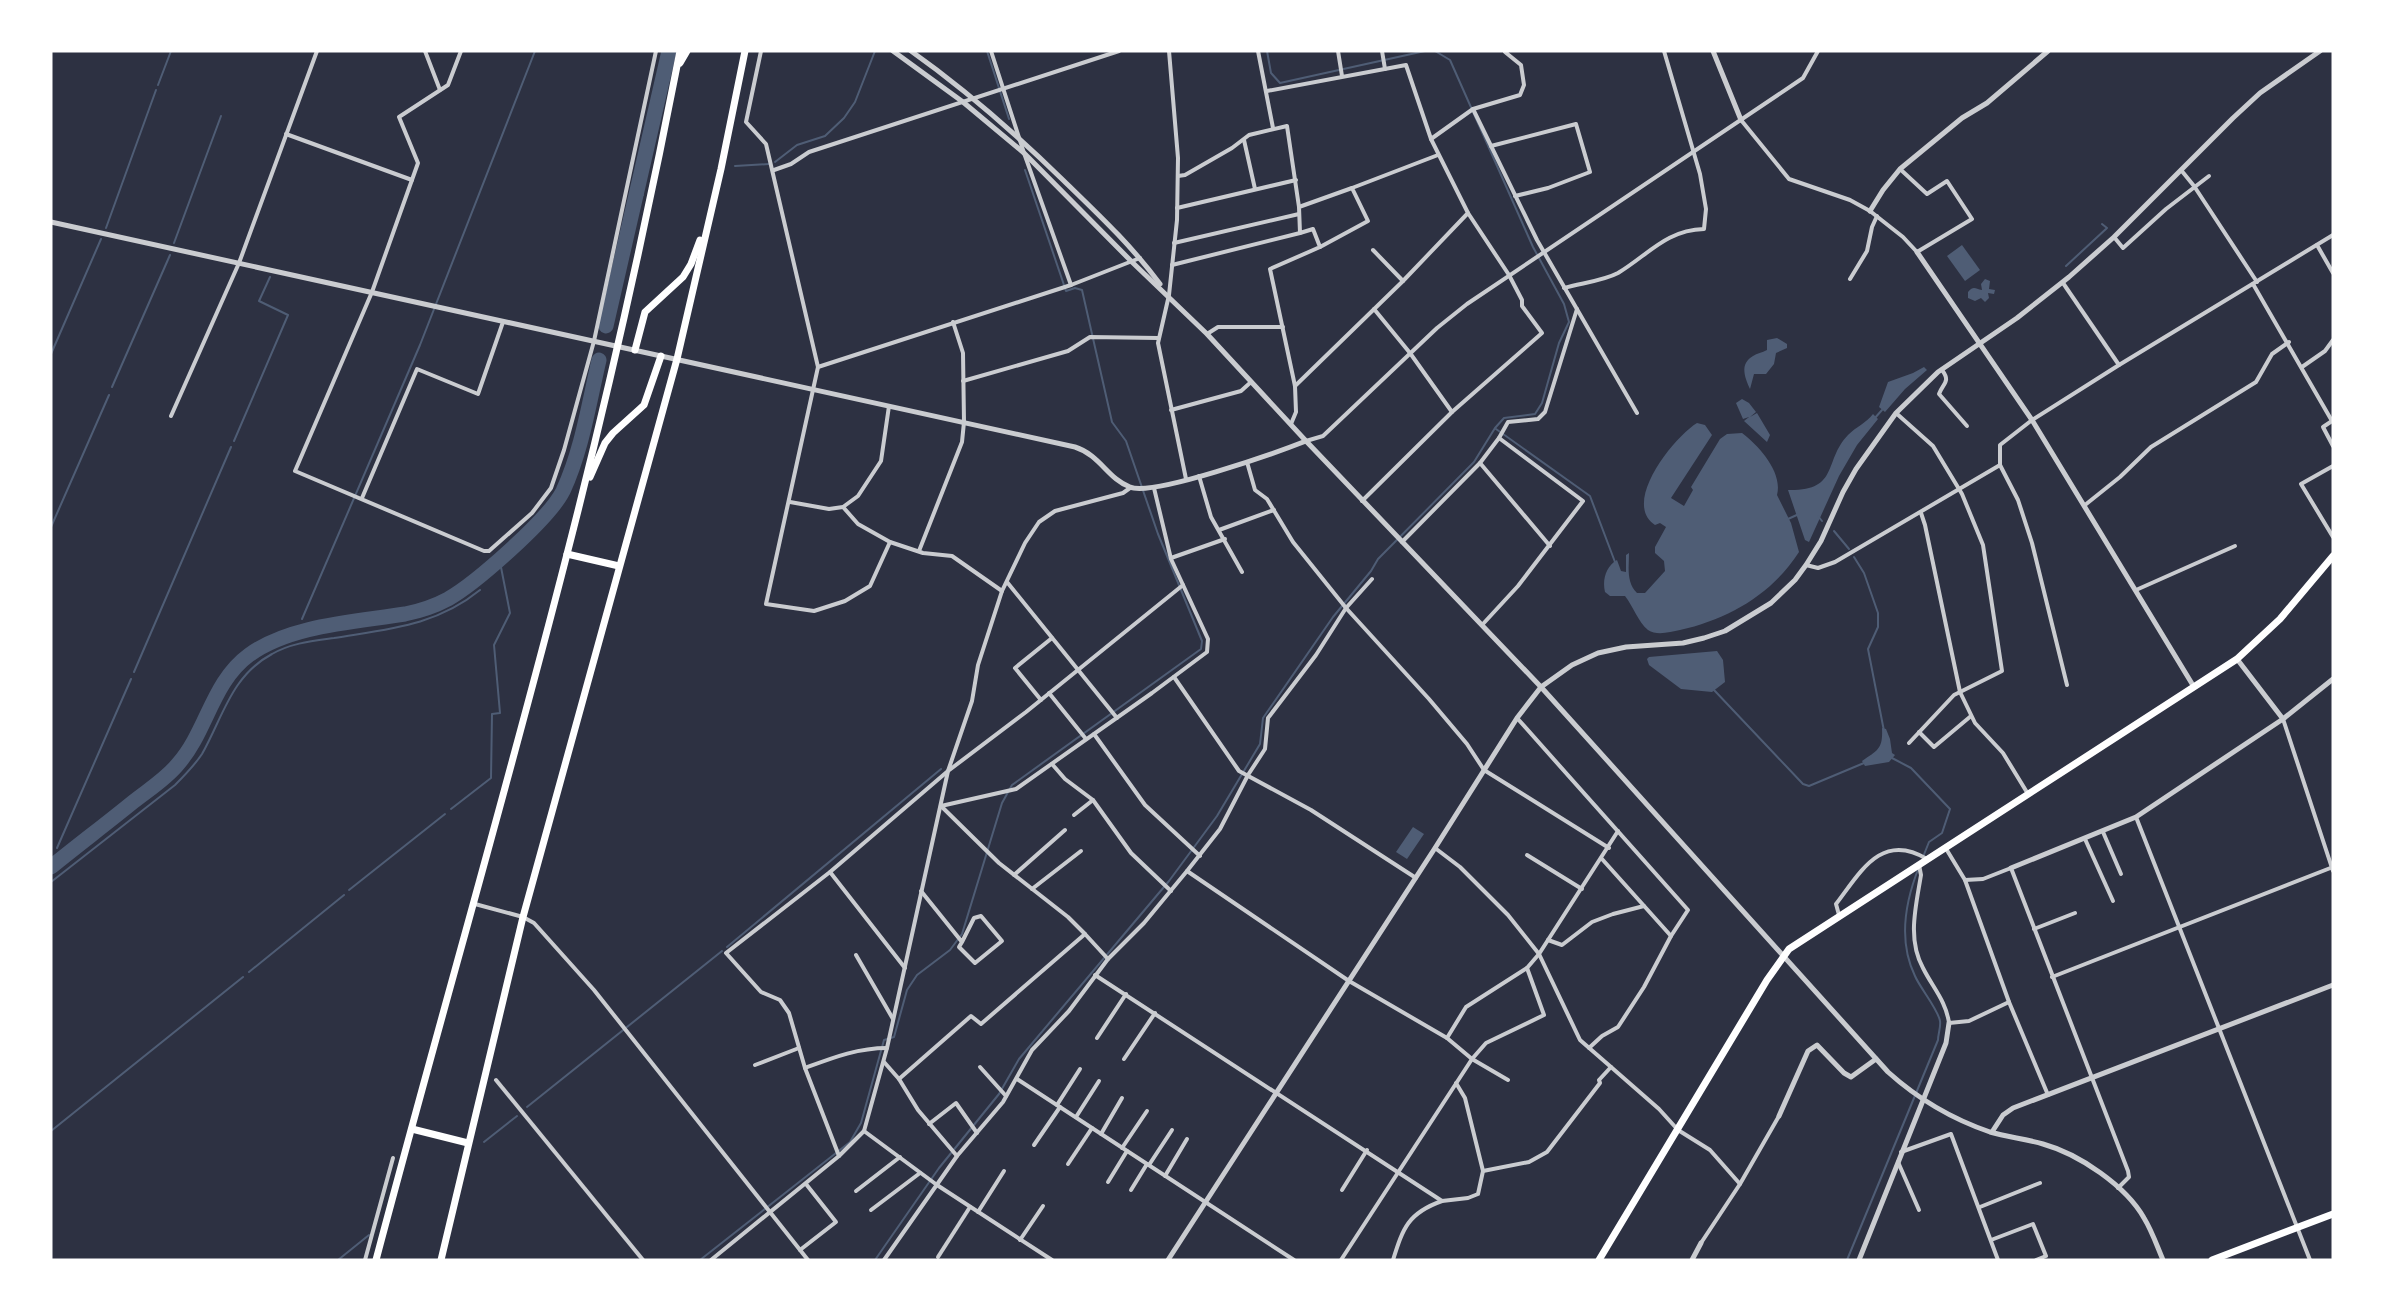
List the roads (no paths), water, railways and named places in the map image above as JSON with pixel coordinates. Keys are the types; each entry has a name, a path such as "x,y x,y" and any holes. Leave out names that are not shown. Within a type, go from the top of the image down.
{"main road":[{"path":"376,1260 475,904 582,496 618,345 681,51"},
{"path":"677,68 687,51"},
{"path":"440,1260 523,917 676,359 710,216 745,51"},
{"path":"635,350 645,312 683,277 691,264 710,216"},
{"path":"582,496 605,443 644,405 661,356"},
{"path":"567,554 619,566"},
{"path":"1599,1260 1782,956 1839,915 2237,658 2280,619 2332,561"},
{"path":"412,1129 468,1143"},
{"path":"2212,1260 2333,1214"}],"street":[{"path":"171,416 239,263 317,51"},
{"path":"425,51 440,90"},
{"path":"460,51 448,85 399,117 418,163 372,292 295,471 484,551 493,549 532,513 551,488 564,450 594,340 656,51"},
{"path":"760,51 746,122 766,144 774,170 818,367 766,604 814,611 844,601 870,586 890,542"},
{"path":"893,51 963,102 1024,153 1207,334 1362,501 1541,687 1875,1059 1903,1086 1961,1121 1992,1132 2045,1144 2071,1154 2118,1188 2144,1217 2163,1260"},
{"path":"911,51 1019,137 1140,258 1168,295"},
{"path":"991,51 1070,285"},
{"path":"774,170 791,164 809,152 1119,51"},
{"path":"1169,51 1178,176 1177,208 1168,295 1158,338 1186,479"},
{"path":"1258,51 1273,128"},
{"path":"1338,51 1342,76"},
{"path":"1382,51 1385,69"},
{"path":"1431,139 1473,109 1520,95 1524,85 1521,64 1505,51"},
{"path":"1564,288 1617,273 1655,245 1672,236 1704,229 1706,209 1700,174 1664,51"},
{"path":"1713,51 1741,120 1789,179 1850,200 1870,211 1903,237 1917,252 2032,420 2194,687"},
{"path":"51,222 503,322 618,345 1086,451 1119,481 1133,488 1145,489 1247,462 1323,436 1437,328 1509,275 1803,78 1818,51"},
{"path":"1870,211 1899,169 1962,118 1987,103 2048,51"},
{"path":"1168,1260 1517,718 1541,687 1572,665 1598,653 1626,647 1683,643 1725,631 1771,603 1795,580 1806,565 1821,541 1843,492 1856,470 1896,413 1942,370 2063,283 2114,237 2260,93 2320,51"},
{"path":"1267,91 1406,65 1438,154 1468,213 1509,275 1522,300 1522,306 1542,333 1452,412 1362,501"},
{"path":"1473,109 1544,253 1636,413"},
{"path":"1491,146 1576,124 1590,172 1548,188 1515,195"},
{"path":"1178,176 1185,175 1249,135 1287,126 1296,180 1300,233"},
{"path":"286,134 412,180"},
{"path":"1244,140 1256,189"},
{"path":"1299,207 1438,154"},
{"path":"1899,169 1927,194 1947,181 1972,219 1917,252"},
{"path":"2181,170 2194,186 2255,283 2333,421 2323,427 2333,446"},
{"path":"2114,237 2123,248 2194,186 2209,176"},
{"path":"1177,208 1296,180"},
{"path":"1290,424 1296,412 1295,386 1270,269 1320,247 1368,221 1352,188"},
{"path":"1295,386 1403,281 1468,213"},
{"path":"1174,244 1299,214"},
{"path":"1850,279 1868,251 1872,227 1877,216"},
{"path":"1172,265 1313,229 1320,247"},
{"path":"2067,685 2032,543 2018,500 2000,465 1998,449 2000,445 2032,420 2119,365 2333,235"},
{"path":"2317,245 2333,273"},
{"path":"1373,250 1403,281"},
{"path":"818,367 1059,289 1140,258"},
{"path":"2063,283 2119,365"},
{"path":"1374,309 1410,353 1452,412"},
{"path":"1402,542 1480,463 1508,422 1538,419 1545,412 1577,309"},
{"path":"361,498 417,369 478,394 503,322"},
{"path":"919,551 962,442 963,353 953,322"},
{"path":"1207,334 1218,327 1283,327"},
{"path":"963,381 1068,351 1090,337 1158,338"},
{"path":"2302,367 2325,351 2333,340"},
{"path":"2085,505 2120,477 2151,447 2256,382 2272,354 2289,342"},
{"path":"1942,370 1947,378 1947,384 1939,394 1967,426"},
{"path":"1171,410 1241,391 1251,382"},
{"path":"790,502 829,509 843,507 858,496 881,461 890,406"},
{"path":"1896,413 1933,446 1959,489 1983,545 2002,671 1954,695 1909,743"},
{"path":"1482,625 1550,546 1583,501 1498,438"},
{"path":"1247,462 1255,490 1267,499 1293,542 1346,608 1467,744 1484,770 1609,848"},
{"path":"1480,463 1550,546"},
{"path":"1806,565 1826,567 2000,465"},
{"path":"2333,466 2301,484 2333,537"},
{"path":"1199,476 1211,517 1242,572"},
{"path":"711,1260 806,1184 864,1131 887,1047 948,771 972,701 978,665 1002,591 1025,543 1040,522 1055,511 1123,493 1133,488"},
{"path":"940,806 1015,790 1174,678 1207,652 1208,639 1171,558 1154,488"},
{"path":"843,507 858,525 890,542 919,551 952,556 1002,591"},
{"path":"1220,530 1274,510"},
{"path":"1920,513 1925,525 1960,692 1979,729 2003,753 2028,794"},
{"path":"1171,558 1225,539"},
{"path":"2136,590 2235,546"},
{"path":"884,1260 957,1156 1006,1096 1032,1050 1069,1011 1108,959 1144,923 1220,829 1248,775 1265,749 1268,718 1316,655 1346,608 1372,579"},
{"path":"1007,582 1117,717"},
{"path":"839,1156 805,1068 789,1012 780,1000 761,992 726,953 830,872 948,771 1041,700 1183,585"},
{"path":"1041,700 1015,668 1052,638"},
{"path":"2052,977 2332,869 2283,718 2237,658"},
{"path":"1174,678 1239,771 1311,810 1416,878"},
{"path":"1965,880 1983,879 2136,817 2283,718 2333,679"},
{"path":"1048,693 1086,739"},
{"path":"1919,732 1934,747 1971,716"},
{"path":"1517,718 1688,910 1618,1027 1602,1035 1589,1048"},
{"path":"1094,734 1146,806 1200,856"},
{"path":"1052,764 1065,779 1093,800 1131,853 1171,891"},
{"path":"1074,814 1093,800"},
{"path":"940,806 992,855 1085,934 1108,959"},
{"path":"2136,817 2310,1260"},
{"path":"1014,874 1065,830"},
{"path":"1447,1038 1466,1007 1527,968 1539,954 1618,831"},
{"path":"2103,832 2121,874"},
{"path":"2085,839 2113,901"},
{"path":"1945,847 1965,880 2009,1002 2049,1095"},
{"path":"1435,848 1460,867 1508,915 1539,954 1580,1040 1659,1110 1678,1130 1710,1150 1740,1184"},
{"path":"1839,915 1836,904 1865,864 1875,857 1904,849 1927,859"},
{"path":"1032,889 1081,851"},
{"path":"1527,855 1582,889"},
{"path":"1602,859 1671,936"},
{"path":"1859,1260 1946,1043 1949,1023 1947,1011 1923,968 1913,937 1921,875 1919,864"},
{"path":"2011,868 2128,1171 2129,1177 2118,1188"},
{"path":"1186,871 1349,981 1447,1038 1472,1059 1508,1080"},
{"path":"830,872 905,968"},
{"path":"921,891 963,942"},
{"path":"475,904 523,917 534,923 594,990 808,1260"},
{"path":"1548,940 1562,945 1592,922 1644,906"},
{"path":"2034,929 2075,913"},
{"path":"981,916 1002,941 975,963 959,947 963,942 974,918 981,916"},
{"path":"899,1079 971,1016 981,1024 1085,934"},
{"path":"856,955 893,1020"},
{"path":"1341,1260 1472,1059 1486,1043 1544,1015 1527,968"},
{"path":"1095,975 1367,1150 1442,1201"},
{"path":"1992,1132 2007,1111 2333,985"},
{"path":"1097,1038 1126,994"},
{"path":"1949,1023 1969,1021 2009,1002"},
{"path":"1124,1059 1155,1013"},
{"path":"1692,1260 1779,1116 1808,1051 1817,1045 1844,1073 1851,1077 1875,1059"},
{"path":"805,1068 844,1054 887,1047"},
{"path":"754,1065 799,1048"},
{"path":"883,1062 899,1079 929,1124 957,1156"},
{"path":"980,1067 1006,1096"},
{"path":"1484,1171 1528,1162 1547,1152 1611,1067"},
{"path":"1034,1145 1080,1069"},
{"path":"1017,1079 1294,1260"},
{"path":"495,1080 643,1260"},
{"path":"1076,1117 1099,1081"},
{"path":"1393,1260 1404,1226 1423,1210 1442,1201 1468,1198 1478,1194 1484,1171 1465,1098 1456,1083"},
{"path":"1101,1134 1122,1098"},
{"path":"929,1124 956,1103 977,1133"},
{"path":"1122,1148 1147,1111"},
{"path":"1068,1164 1092,1128"},
{"path":"1131,1190 1172,1130"},
{"path":"864,1131 937,1185 1052,1260"},
{"path":"1901,1152 1952,1134 1998,1260"},
{"path":"1165,1176 1187,1139"},
{"path":"1342,1190 1367,1150"},
{"path":"1108,1182 1127,1151"},
{"path":"856,1191 900,1157"},
{"path":"365,1260 393,1158"},
{"path":"1898,1161 1919,1210"},
{"path":"978,1212 1004,1171"},
{"path":"871,1210 920,1173"},
{"path":"1980,1207 2040,1183"},
{"path":"800,1250 836,1222 806,1184"},
{"path":"1020,1240 1043,1206"},
{"path":"938,1257 970,1207"},
{"path":"1991,1240 2033,1224 2046,1256 2036,1260"}],"water":[{"path":"1962,245 1980,270 1965,281 1947,256"},
{"path":"1985,279 1990,281 1989,289 1995,290 1994,294 1988,293 1989,298 1985,302 1981,298 1975,301 1968,298 1968,292 1972,289 1982,290 1981,284"},
{"path":"1777,338 1787,344 1787,348 1776,353 1774,364 1766,374 1754,374 1750,389 1745,376 1746,363 1755,355 1767,350 1767,340"},
{"path":"1924,367 1927,370 1905,389 1885,412 1879,407 1888,382"},
{"path":"1742,399 1749,403 1756,412 1750,417 1757,413 1770,435 1767,442 1744,421 1749,417 1743,419 1736,403"},
{"path":"1873,414 1878,419 1857,445 1839,476 1809,542 1805,540 1788,490 1804,489 1823,480 1840,445 1848,435"},
{"path":"1697,423 1705,425 1712,435 1671,498 1684,506 1693,490 1691,487 1720,439 1727,434 1742,433 1762,452 1773,469 1778,486 1777,495 1791,523 1799,552 1776,580 1748,603 1732,612 1698,625 1655,633 1644,627 1625,596 1610,596 1605,592 1605,578 1610,566 1617,560 1621,571 1626,572 1626,555 1629,553 1631,584 1637,593 1645,593 1665,571 1664,561 1655,553 1655,547 1666,527 1660,523 1655,525 1646,515 1644,502 1647,487 1665,456 1687,430"},
{"path":"1717,651 1723,660 1725,682 1712,692 1681,689 1649,665 1647,659 1649,657"},
{"path":"1882,728 1886,729 1892,753 1895,755 1889,762 1865,766 1862,761 1876,751 1880,745"},
{"path":"1413,827 1424,834 1407,859 1396,852"}],"waterway":[{"path":"158,85 171,51"},
{"path":"302,619 420,345 535,51"},
{"path":"606,326 669,51"},
{"path":"775,162 797,145 825,136 844,118 855,102 875,51"},
{"path":"987,51 1009,119"},
{"path":"1267,51 1271,73 1280,83 1425,51"},
{"path":"875,1260 939,1168 999,1094 1019,1059 1169,881 1217,816 1260,744 1263,718 1333,617 1371,571 1378,559 1474,462 1495,428 1504,418 1535,414 1542,403 1559,343 1569,322 1564,304 1533,247 1450,60 1435,51"},
{"path":"106,228 156,90"},
{"path":"174,243 221,116"},
{"path":"735,166 769,164"},
{"path":"700,1260 850,1142 861,1123 884,1040 894,1037 907,990 917,975 950,950 962,934 1002,803 1012,785 1201,649 1202,641 1158,534 1126,441 1112,422 1082,290 1075,288 1066,291 1025,170"},
{"path":"635,198 643,195"},
{"path":"2066,266 2107,228 2102,224"},
{"path":"51,354 101,239"},
{"path":"112,387 170,255"},
{"path":"234,441 288,315 259,301 270,277"},
{"path":"51,867 173,769 188,751 226,679 249,655 265,645 303,631 405,614 433,606 460,591 511,550 543,517 563,491 580,443 599,360"},
{"path":"51,527 109,395"},
{"path":"1874,419 1882,410"},
{"path":"1496,429 1590,496 1615,562"},
{"path":"134,672 231,447"},
{"path":"1788,519 1799,514"},
{"path":"1818,516 1822,521"},
{"path":"1834,531 1849,549"},
{"path":"451,809 491,778 492,714 500,713 494,645 510,613 499,557"},
{"path":"1854,557 1864,573 1878,613 1878,627 1868,649 1884,731"},
{"path":"51,882 186,774 202,754 229,698 258,663 279,650 294,645 392,628 429,619 463,602 480,590"},
{"path":"57,848 131,679"},
{"path":"1714,690 1803,784 1809,786 1864,763"},
{"path":"1892,758 1911,768 1950,809 1942,833 1929,842 1923,857"},
{"path":"727,947 941,769"},
{"path":"349,890 445,814"},
{"path":"1847,1260 1938,1040 1939,1016 1915,976 1906,949 1907,908 1919,867"},
{"path":"249,972 344,895"},
{"path":"527,1107 722,951"},
{"path":"51,1131 243,977"},
{"path":"484,1142 517,1116"},
{"path":"338,1260 369,1235"}]}
